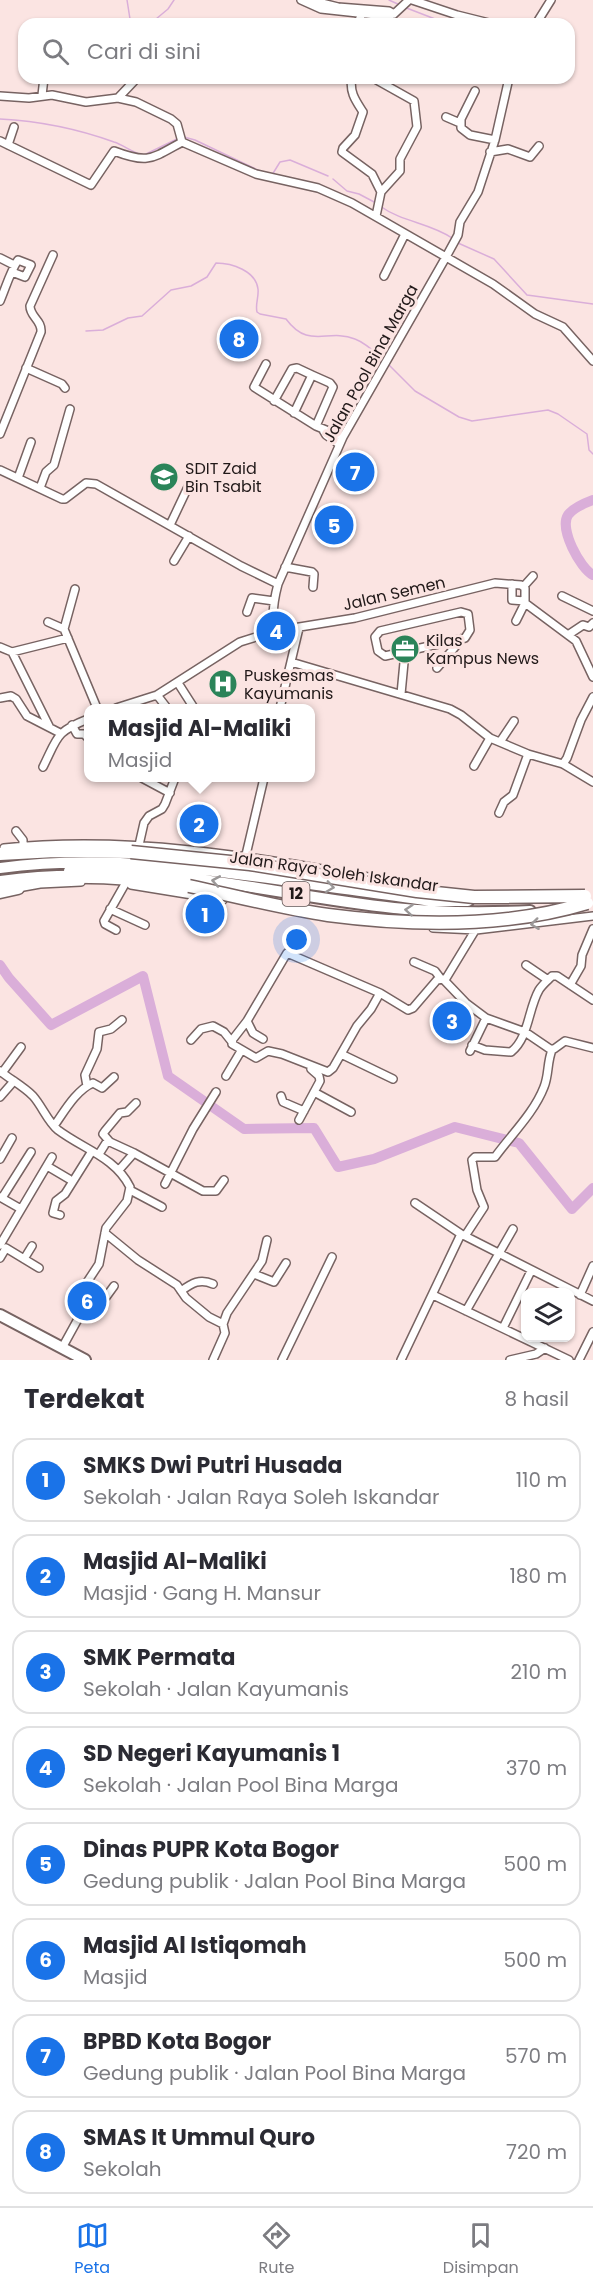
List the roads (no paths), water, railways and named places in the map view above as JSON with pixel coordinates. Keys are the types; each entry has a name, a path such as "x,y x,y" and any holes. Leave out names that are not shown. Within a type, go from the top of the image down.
{"highway":[{"path":"0,854 135,848 417,891 474,897 591,899"},
{"path":"0,882 32,878 100,876 137,878 189,886 326,914 391,921 464,922 535,915 561,911 591,899"},
{"path":"0,892 18,888"}],"main road":[{"name":"Jalan Raya Soleh Iskandar","path":"0,868 46,863 135,862 392,908 477,914 591,899"},
{"name":"Jalan Raya Soleh Iskandar","path":"0,876 70,871 136,871 369,892 432,901 531,906"},
{"path":"0,1315 85,1360"}],"street":[{"path":"301,0 321,9 385,16 394,14 407,2 469,18"},
{"path":"310,0 338,6 389,11 394,14"},
{"path":"540,18 551,0"},
{"path":"360,18 362,14"},
{"path":"42,95 43,84"},
{"path":"118,98 131,84"},
{"path":"351,84 350,89 363,112 355,135 342,152 372,174 381,192"},
{"path":"378,210 381,192 400,171 399,161 416,131 417,118 413,100 384,84"},
{"name":"Jalan Pool Bina Marga","path":"275,631 274,601 285,567 341,441 379,370 448,254 458,235 460,222 478,192 495,140 508,84"},
{"path":"460,123 475,92"},
{"path":"0,96 29,98 42,95 86,102 118,98 136,102 166,115 177,124 182,138 263,176 325,190 378,210 405,234 448,254 535,314 563,327 593,361"},
{"path":"446,117 460,123 465,134 495,140"},
{"path":"8,145 14,127"},
{"path":"0,141 91,185 114,151 132,158 147,159 156,157 182,138"},
{"path":"490,152 508,149 530,158 539,146"},
{"path":"384,276 405,234"},
{"path":"0,434 41,328 30,313 30,306 53,255"},
{"path":"0,258 13,268 1,296"},
{"path":"266,364 254,386 274,401 320,428 326,435 341,441"},
{"path":"26,368 62,384 65,388"},
{"path":"274,401 292,369 297,368 330,383 333,387 320,428"},
{"path":"294,413 312,375"},
{"path":"39,488 46,472 54,465 70,409"},
{"path":"18,478 31,442"},
{"path":"0,470 65,499 86,483 96,484 278,584"},
{"path":"170,525 188,487"},
{"path":"174,561 189,536"},
{"path":"285,567 313,573 314,587"},
{"path":"516,621 525,602 524,586 533,576"},
{"name":"Jalan Semen","path":"299,628 355,618 495,583 524,586"},
{"path":"512,584 512,600 525,602 579,645 593,677"},
{"path":"75,589 64,629 95,704"},
{"path":"561,596 593,611"},
{"path":"247,612 252,598 274,601"},
{"path":"464,612 468,614 470,630 468,636 461,640 405,652 385,656 380,654 376,635 380,631 464,612"},
{"path":"48,622 64,629"},
{"path":"568,635 583,625 589,627 593,623"},
{"path":"129,704 157,695 240,642 275,631 299,628 281,704"},
{"path":"0,647 12,652 68,638"},
{"path":"437,668 461,640"},
{"path":"12,652 49,726"},
{"path":"401,694 405,652"},
{"path":"291,662 450,709 490,738 528,754 563,764 593,782"},
{"path":"178,683 191,704"},
{"path":"157,695 164,704"},
{"path":"0,698 11,696 27,716 60,733"},
{"path":"563,764 592,700"},
{"path":"43,767 60,733 84,720"},
{"path":"500,742 514,721"},
{"path":"72,725 77,734 84,734"},
{"path":"474,766 490,738"},
{"path":"499,813 504,802 513,795 528,754"},
{"path":"151,782 170,793"},
{"path":"135,848 146,819 162,809 173,782"},
{"path":"240,879 263,782"},
{"path":"16,831 23,840 23,846"},
{"path":"0,849 23,846 135,848 246,855 374,878 369,892"},
{"path":"18,888 52,883 125,884 200,895 353,924 476,930 593,916"},
{"path":"116,930 104,921 125,884"},
{"path":"110,909 145,925"},
{"path":"232,1042 287,953 380,993 408,1010 413,1008 437,980 443,979 476,930 477,914"},
{"path":"570,985 581,966 582,955 593,929"},
{"path":"414,962 435,971 466,1003 486,1018 525,1032 552,1050"},
{"path":"526,965 548,980"},
{"path":"486,1018 471,1048 511,1052 516,1048 525,1032 539,990 552,976 557,976 593,1000"},
{"path":"191,1040 201,1029 213,1026 224,1032 232,1044 241,1051 256,1058 268,1051 328,1072 333,1068 357,1026 380,993"},
{"path":"87,1086 85,1075 97,1049 99,1032 111,1029 122,1020"},
{"path":"247,1021 250,1029 263,1039"},
{"path":"401,1360 463,1235 484,1207 477,1190 472,1160 475,1157 494,1158 535,1104 543,1089 552,1050 564,1041 593,1048"},
{"path":"21,1047 1,1072 22,1085 45,1111 54,1126 119,1170 130,1190 162,1207"},
{"path":"226,1076 241,1051"},
{"path":"341,1053 393,1079"},
{"path":"298,1120 320,1078 309,1065"},
{"path":"54,1126 63,1112 87,1086 93,1083 102,1088 114,1077"},
{"path":"0,1096 14,1082"},
{"path":"314,1092 351,1113"},
{"path":"165,1184 193,1129 215,1095"},
{"path":"281,1096 283,1102 304,1111"},
{"path":"136,1103 127,1112 120,1113 105,1131 104,1136 110,1142 203,1191 216,1191 225,1180"},
{"path":"0,1159 12,1138"},
{"path":"60,1215 53,1213 56,1201 65,1194 95,1152 110,1142"},
{"path":"21,1209 1,1198 31,1152"},
{"path":"119,1170 134,1153"},
{"path":"0,1258 2,1246 52,1156"},
{"path":"47,1166 69,1179"},
{"path":"62,1348 78,1318 74,1302 101,1260 109,1223 127,1200 130,1190"},
{"path":"415,1203 463,1235 561,1288"},
{"path":"466,1311 513,1229"},
{"path":"105,1233 138,1260 177,1285 181,1292 209,1317 223,1324"},
{"path":"213,1360 225,1333 223,1324 227,1313 262,1261 267,1240"},
{"path":"2,1246 39,1268"},
{"path":"24,1259 32,1246"},
{"path":"282,1360 332,1257"},
{"path":"254,1274 274,1282 286,1263"},
{"path":"580,1295 593,1266"},
{"path":"503,1328 531,1271"},
{"path":"181,1292 196,1281 213,1284"},
{"path":"87,1285 106,1297 114,1286"},
{"path":"575,1293 593,1302"},
{"path":"433,1294 503,1328 541,1343 555,1357 569,1360"},
{"path":"579,1360 592,1336"},
{"path":"510,1360 536,1354 541,1343"}],"waterway":[{"path":"127,0 130,18"},
{"path":"157,18 174,0"},
{"path":"389,0 400,5"},
{"path":"404,7 432,18"},
{"path":"0,119 44,124 86,133 144,155 179,138"},
{"path":"184,137 264,173"},
{"path":"272,175 280,162 290,160 328,176"},
{"path":"333,179 347,191 359,194 376,203"},
{"path":"380,206 397,216 435,229 452,238"},
{"path":"458,243 494,259 527,295 593,304"},
{"path":"86,331 103,330 128,318 142,316 171,290 191,286 207,277 216,263 222,263 236,266 253,277 258,289 257,312 260,314 286,319 303,334 345,336 355,339 385,361"},
{"path":"388,364 415,391 459,417 472,421 548,410 558,414 587,434 589,450 593,454"},
{"path":"593,500 573,510 566,521 572,548 582,565 593,575"},
{"path":"0,965 51,1025 143,976 168,1076 244,1129 314,1128 338,1167 374,1159 455,1127 519,1143 572,1209 593,1188"}],"place":[{"name":"SMAS It Ummul Quro","path":"239,339"},
{"name":"BPBD Kota Bogor","path":"355,472"},
{"name":"SDIT Zaid Bin Tsabit","path":"164,477"},
{"name":"Dinas PUPR Kota Bogor","path":"334,525"},
{"name":"SD Negeri Kayumanis 1","path":"276,631"},
{"name":"Kilas Kampus News","path":"405,649"},
{"name":"Puskesmas Kayumanis","path":"223,684"},
{"name":"Masjid Al-Maliki","path":"199,824"},
{"name":"SMKS Dwi Putri Husada","path":"205,914"},
{"name":"SMK Permata","path":"452,1021"},
{"name":"Masjid Al Istiqomah","path":"87,1301"}]}
